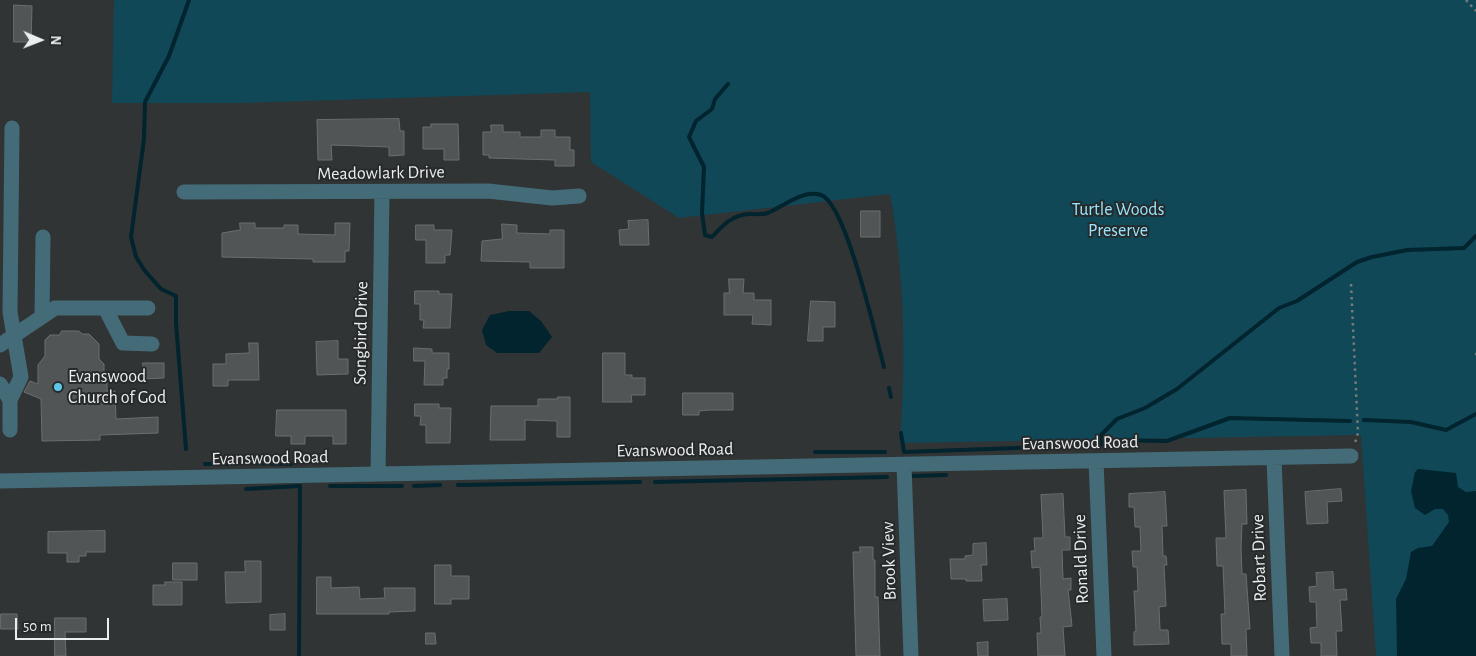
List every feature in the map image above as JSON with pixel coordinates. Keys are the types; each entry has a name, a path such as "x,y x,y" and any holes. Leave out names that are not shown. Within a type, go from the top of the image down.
{"street":[{"path":"0,345 6,334 10,312 12,128"},
{"name":"Meadowlark Drive","path":"184,192 488,191 552,198 579,196"},
{"name":"Songbird Drive","path":"378,474 382,192"},
{"path":"42,316 43,237"},
{"path":"6,334 54,308 148,308"},
{"path":"105,308 123,343 152,344"},
{"path":"6,334 20,377 17,389 10,400"},
{"path":"0,384 10,400 10,430"},
{"name":"Evanswood Road","path":"0,481 1274,459 1351,456"},
{"name":"Robart Drive","path":"1274,459 1282,656"},
{"name":"Ronald Drive","path":"1096,461 1104,656"},
{"name":"Brook View","path":"904,465 912,656"}],"path":[{"path":"1466,0 1476,11"},
{"path":"1351,284 1358,433 1351,456"}],"green space":[{"name":"Turtle Woods Preserve","path":"114,0 1476,0 1476,656 1376,656 1361,435 900,443 903,381 903,318 899,256 890,194 679,218 591,162 590,92 240,103 112,103"}],"shaded area":[{"path":"509,311 529,311 541,321 552,337 539,353 497,353 486,345 482,330 490,315"},
{"path":"1418,469 1456,473 1458,487 1466,492 1476,491 1476,656 1397,656 1396,599 1406,579 1411,552 1418,548 1432,546 1449,522 1448,515 1443,509 1435,509 1425,515 1415,508 1411,491 1415,472"}],"building":[{"path":"14,5 32,6 31,42 14,42"},
{"path":"399,119 400,131 404,131 404,155 389,156 389,147 331,145 332,160 318,160 317,120"},
{"path":"431,124 458,124 459,160 444,160 444,149 423,149 423,127 431,127"},
{"path":"491,125 503,125 503,132 520,132 520,137 541,137 541,130 555,130 555,137 570,137 570,150 574,150 574,166 555,166 555,160 489,158 489,155 483,155 483,132 491,132"},
{"path":"861,211 880,211 880,237 861,237"},
{"path":"648,220 649,245 620,245 619,230 629,229 628,221"},
{"path":"240,223 255,223 255,228 284,228 284,225 298,225 298,234 335,235 335,223 350,223 349,251 345,251 345,262 313,262 313,259 222,257 222,233 240,230"},
{"path":"502,224 517,225 517,233 550,234 550,230 564,230 564,268 530,268 530,262 481,261 482,241 502,239"},
{"path":"416,225 434,225 434,230 452,230 450,255 445,255 445,263 426,263 426,240 416,240"},
{"path":"729,279 744,279 743,293 754,293 754,300 771,300 771,325 752,324 753,315 724,315 724,293 729,293"},
{"path":"415,291 439,291 439,294 452,294 450,328 423,328 424,320 420,320 420,304 415,304"},
{"path":"811,301 835,302 835,327 823,327 823,341 808,341"},
{"name":"Evanswood Church of God","path":"62,331 79,331 82,334 89,334 99,344 99,359 104,364 104,377 107,377 107,391 115,391 116,419 158,417 158,433 100,435 100,440 42,441 41,399 24,392 30,381 38,384 38,365 45,356 45,340 50,335 59,335"},
{"path":"338,341 338,359 348,359 348,374 317,375 316,342"},
{"path":"249,343 258,343 259,380 228,380 228,386 213,386 213,364 226,364 226,354 249,353"},
{"path":"414,348 432,349 432,353 449,353 449,369 447,369 447,378 443,378 443,385 424,385 425,361 414,361"},
{"path":"603,353 625,353 625,375 632,375 632,378 645,378 645,395 631,395 632,402 603,402"},
{"path":"143,363 164,363 164,378 144,379"},
{"path":"683,393 733,393 733,410 699,411 699,415 683,415"},
{"path":"558,397 570,397 570,437 557,437 557,421 525,420 525,440 490,440 491,406 538,406 538,399 557,399"},
{"path":"415,404 439,404 439,408 451,408 450,443 426,443 426,425 420,425 421,416 415,416"},
{"path":"277,410 346,410 346,444 333,444 333,436 305,436 305,444 291,444 291,436 276,436"},
{"path":"1341,489 1342,501 1327,502 1328,523 1307,524 1305,492"},
{"path":"1246,490 1247,524 1242,524 1241,548 1242,574 1246,574 1250,629 1246,629 1247,656 1231,656 1231,644 1222,644 1221,614 1225,614 1223,566 1217,566 1216,538 1226,538 1224,491"},
{"path":"1165,492 1167,526 1162,526 1163,556 1166,556 1167,565 1164,565 1166,606 1159,607 1160,630 1168,630 1169,644 1134,645 1134,632 1136,631 1134,591 1138,591 1137,567 1133,567 1132,551 1141,551 1140,527 1135,527 1134,507 1129,507 1129,494"},
{"path":"1063,494 1065,537 1070,537 1070,550 1062,550 1063,579 1071,578 1071,590 1068,590 1072,626 1063,627 1065,656 1038,656 1037,633 1041,633 1040,617 1042,617 1040,567 1032,568 1031,551 1035,551 1034,538 1043,538 1041,495"},
{"path":"105,531 105,552 86,552 86,556 79,556 79,562 67,562 67,553 48,553 48,532"},
{"path":"986,543 987,565 981,565 982,581 951,579 950,559 965,559 965,556 973,555 973,544"},
{"path":"860,547 873,547 875,597 878,597 880,656 856,656 853,552 860,552"},
{"path":"245,561 261,561 261,602 226,603 225,572 245,572"},
{"path":"173,563 197,563 197,580 173,580"},
{"path":"435,565 451,565 451,576 469,576 469,599 451,599 451,604 435,604"},
{"path":"1333,572 1334,590 1346,589 1347,600 1340,600 1342,631 1336,631 1337,656 1321,656 1321,643 1311,643 1310,628 1317,627 1316,602 1310,602 1309,587 1317,586 1316,573"},
{"path":"317,577 331,577 331,588 359,587 360,599 385,598 384,588 415,588 415,611 389,612 389,614 317,614"},
{"path":"165,582 182,582 182,605 153,605 153,585 165,585"},
{"path":"1007,599 1008,620 984,621 983,600"},
{"path":"1,614 17,614 18,629 1,629"},
{"path":"285,614 285,630 270,630 270,615"},
{"path":"55,618 86,618 86,632 65,632 66,656 55,656"},
{"path":"426,633 435,633 436,644 426,644"},
{"path":"988,642 988,656 978,656 977,643"}],"waterway":[{"path":"186,449 176,323 176,296 161,289 145,271 136,257 131,237 144,139 145,102 169,56 189,0"},
{"path":"728,84 715,99 712,109 696,121 689,137 704,167 702,213 705,235 712,237 724,225 738,216 766,214 801,196 807,194 821,195 831,203 850,245 884,367"},
{"path":"901,433 904,452 1101,445 1102,434 1117,419 1145,408 1177,389 1279,308 1297,301 1357,262 1407,250 1464,248 1476,236"},
{"path":"889,388 891,397"},
{"path":"1364,420 1411,422 1446,430 1476,414"},
{"path":"1102,440 1167,441 1230,418 1350,421"},
{"path":"815,452 885,452"},
{"path":"250,463 291,464"},
{"path":"205,464 231,464"},
{"path":"913,476 946,475"},
{"path":"655,482 887,477"},
{"path":"458,485 640,482"},
{"path":"414,486 440,485"},
{"path":"246,489 300,486 299,656"},
{"path":"330,486 402,486"}],"place":[{"name":"Evanswood Church of God","path":"58,387"}]}
